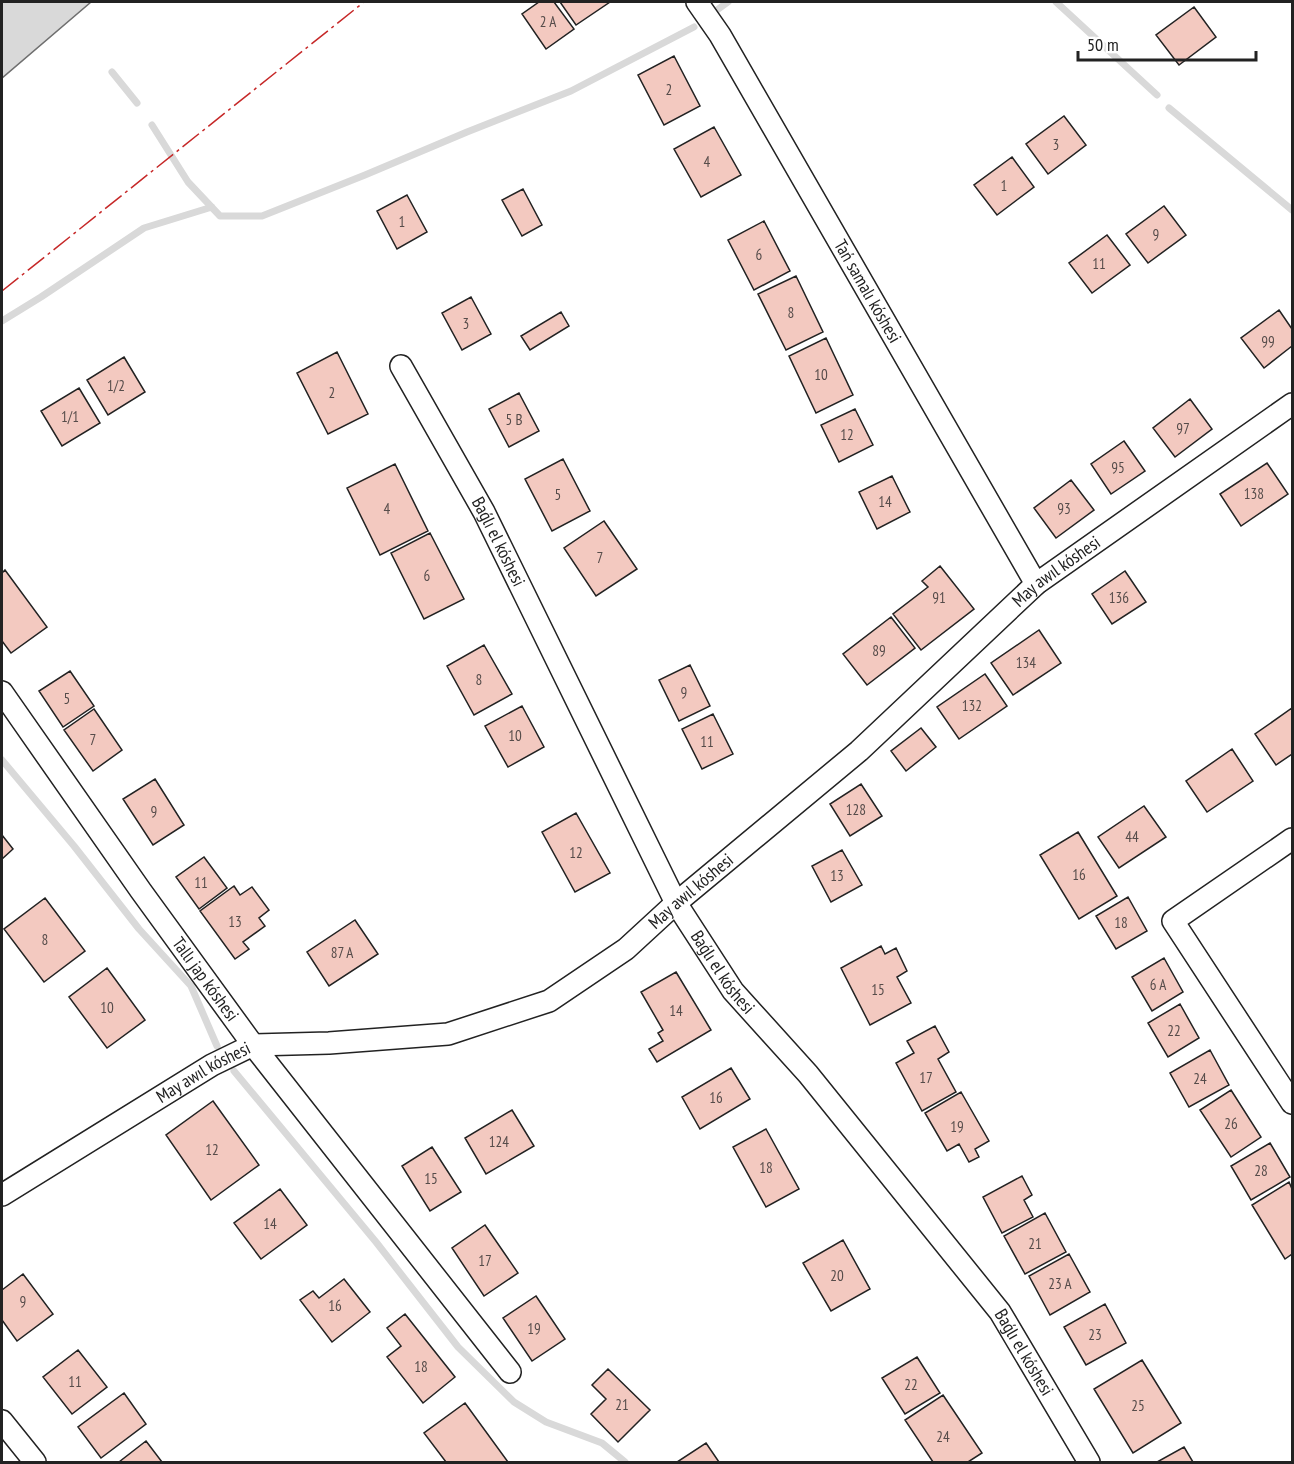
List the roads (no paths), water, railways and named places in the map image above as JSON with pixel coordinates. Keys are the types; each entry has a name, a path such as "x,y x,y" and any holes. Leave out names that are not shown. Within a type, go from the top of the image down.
{"street":[{"name":"Tań samalı kóshesi","path":"697,2 726,46 1036,584"},
{"name":"Baǵlı el kóshesi","path":"401,366 484,512 676,903 733,991 808,1074 1000,1312 1089,1462"},
{"name":"May awıl kóshesi","path":"2,1195 212,1065 253,1045 329,1043 448,1034 549,1001 626,949 676,903 859,751 1036,584 1293,404"},
{"name":"Tallı jap kóshesi","path":"2,692 253,1045 510,1371"},
{"path":"1293,838 1173,921 1293,1103"},
{"path":"2,1421 35,1462"}],"waterway":[{"path":"717,10 728,2"},
{"path":"1056,2 1157,95"},
{"path":"152,125 188,182 220,216 262,216 571,91 694,27"},
{"path":"112,72 137,103"},
{"path":"1169,108 1292,210"},
{"path":"2,321 144,228 212,207"},
{"path":"2,760 139,929 191,986 217,1046"},
{"path":"234,1071 376,1242 458,1347 514,1402 546,1422 602,1443 625,1462"}]}
